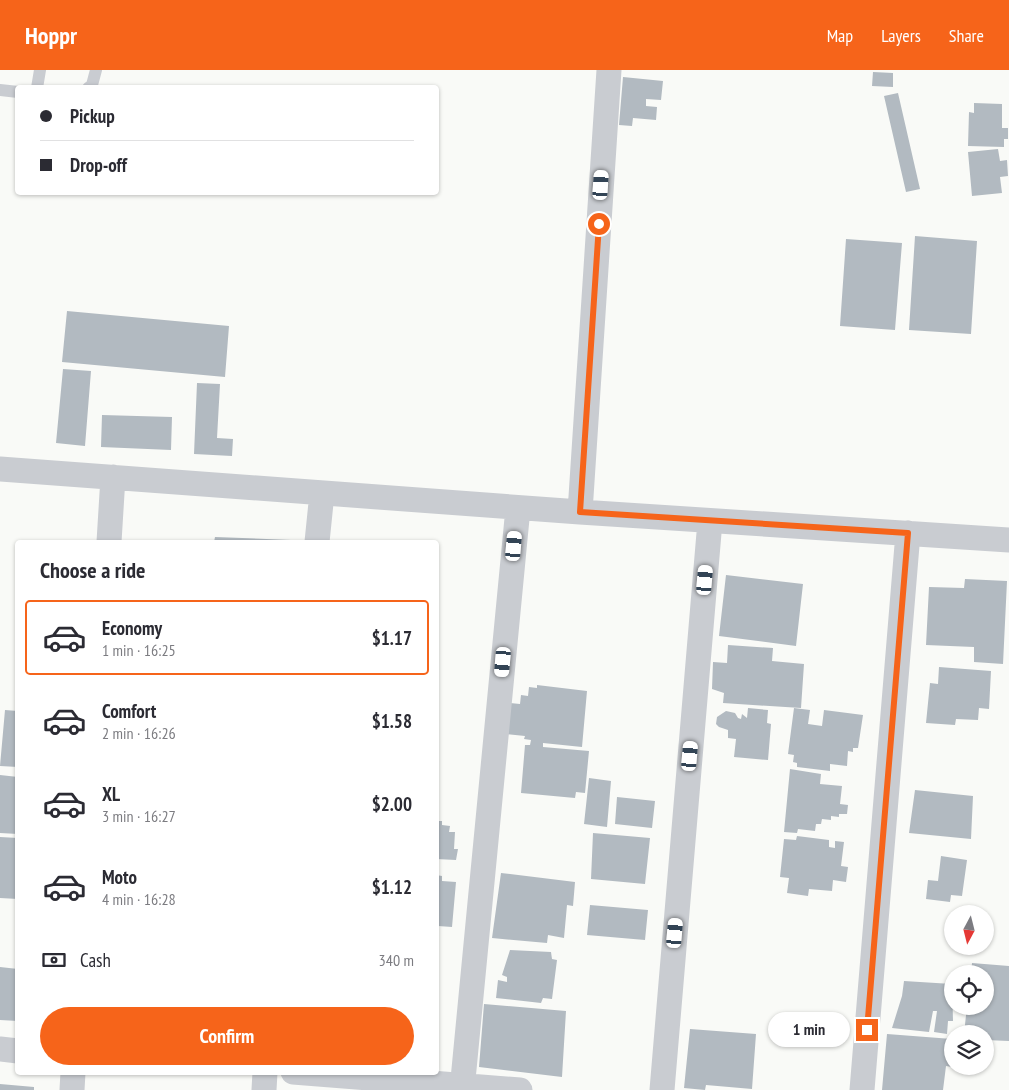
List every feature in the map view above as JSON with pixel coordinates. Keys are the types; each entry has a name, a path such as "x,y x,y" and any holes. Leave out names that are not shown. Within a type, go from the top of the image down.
{"street":[{"path":"580,512 609,70"},
{"path":"0,469 518,508 1009,540"},
{"path":"108,540 113,477"},
{"path":"317,540 322,493"},
{"path":"463,1088 518,508"},
{"path":"662,1090 710,521"},
{"path":"862,1090 908,533"},
{"path":"0,1049 15,1051"},
{"path":"72,1090 73,1075"},
{"path":"264,1090 265,1075"},
{"path":"325,1075 463,1088 520,1090"}],"lane":[{"path":"38,85 40,70"},
{"path":"92,85 96,70"},
{"path":"0,90 15,92"}],"building":[{"path":"873,72 893,73 893,87 872,86"},
{"path":"623,77 663,81 661,100 646,99 646,106 657,107 656,120 633,118 632,126 619,125"},
{"path":"898,93 920,189 906,192 884,96"},
{"path":"974,103 1002,104 1002,128 1008,128 1008,139 1004,139 1004,147 968,146 969,112 974,113"},
{"path":"998,149 1000,161 1007,160 1008,176 1000,177 1002,193 972,196 968,152"},
{"path":"915,236 977,241 971,334 909,330"},
{"path":"846,239 902,243 895,330 840,326"},
{"path":"67,311 229,326 225,377 62,362"},
{"path":"63,369 91,371 85,446 56,443"},
{"path":"197,383 220,384 217,438 233,439 232,456 194,454"},
{"path":"102,415 172,417 171,450 101,447"},
{"path":"215,537 291,540 214,540"},
{"path":"726,575 803,584 796,646 719,636"},
{"path":"965,579 1007,581 1003,664 974,662 974,647 926,645 929,587 964,588"},
{"path":"728,645 773,648 772,661 804,664 801,708 723,703 724,693 712,689 713,662 727,663"},
{"path":"939,667 991,671 989,709 979,708 978,720 956,719 955,725 926,723 930,683 938,684"},
{"path":"537,685 587,691 582,747 543,743 543,747 589,751 585,793 576,792 575,798 521,793 525,745 530,745 531,740 524,739 525,736 506,734 510,703 520,704 521,695 528,696 529,687 537,688"},
{"path":"748,708 768,710 767,723 771,724 768,760 734,757 736,739 728,738 728,730 716,724 717,717 726,711 735,713 741,719 742,714 747,718"},
{"path":"794,708 810,710 808,724 822,726 824,710 863,715 858,748 853,748 853,752 848,751 847,766 830,764 830,771 797,767 797,763 793,762 794,755 788,754"},
{"path":"5,710 15,711 15,767 0,766"},
{"path":"790,769 821,774 820,784 842,786 840,804 848,805 847,814 839,814 839,817 831,816 831,820 822,819 821,824 816,824 815,831 798,829 797,833 784,832"},
{"path":"0,775 15,777 15,834 0,833"},
{"path":"589,778 611,781 607,827 584,824"},
{"path":"915,790 973,796 971,839 909,833"},
{"path":"617,797 655,801 652,828 615,824"},
{"path":"439,821 442,821 442,825 450,826 449,832 455,832 454,849 458,849 456,860 439,859"},
{"path":"593,833 650,838 645,884 591,879"},
{"path":"797,836 829,840 829,847 835,848 835,841 844,842 841,866 848,867 846,882 833,880 832,891 809,889 808,896 787,893 789,878 780,877 784,839 796,840"},
{"path":"0,837 15,838 15,899 0,898"},
{"path":"941,856 967,860 962,896 951,895 950,902 926,899 928,880 938,881"},
{"path":"501,873 575,882 573,906 567,905 564,938 548,935 547,943 492,938"},
{"path":"439,876 442,876 442,881 456,882 452,927 439,926"},
{"path":"590,905 648,910 645,940 587,935"},
{"path":"510,950 551,952 552,959 557,960 552,999 543,998 541,1003 496,998 498,980 507,982 507,977 502,975"},
{"path":"972,963 1009,966 1009,1041 994,1040 994,1025 965,1025 966,1015 994,1015 994,965 972,965"},
{"path":"0,967 15,969 15,1021 0,1020"},
{"path":"904,981 944,984 944,1015 953,1015 953,1021 948,1021 948,1025 944,1025 944,1034 934,1032 937,1011 933,1011 929,1032 892,1028 902,996"},
{"path":"484,1004 566,1011 562,1077 479,1067"},
{"path":"690,1029 756,1034 752,1089 706,1085 705,1090 684,1088"},
{"path":"887,1034 944,1038 945,1075 943,1090 882,1090"},
{"path":"0,1084 34,1087 34,1090 0,1090"}],"route":[{"path":"599,224 580,512 908,533 867,1030"}]}
